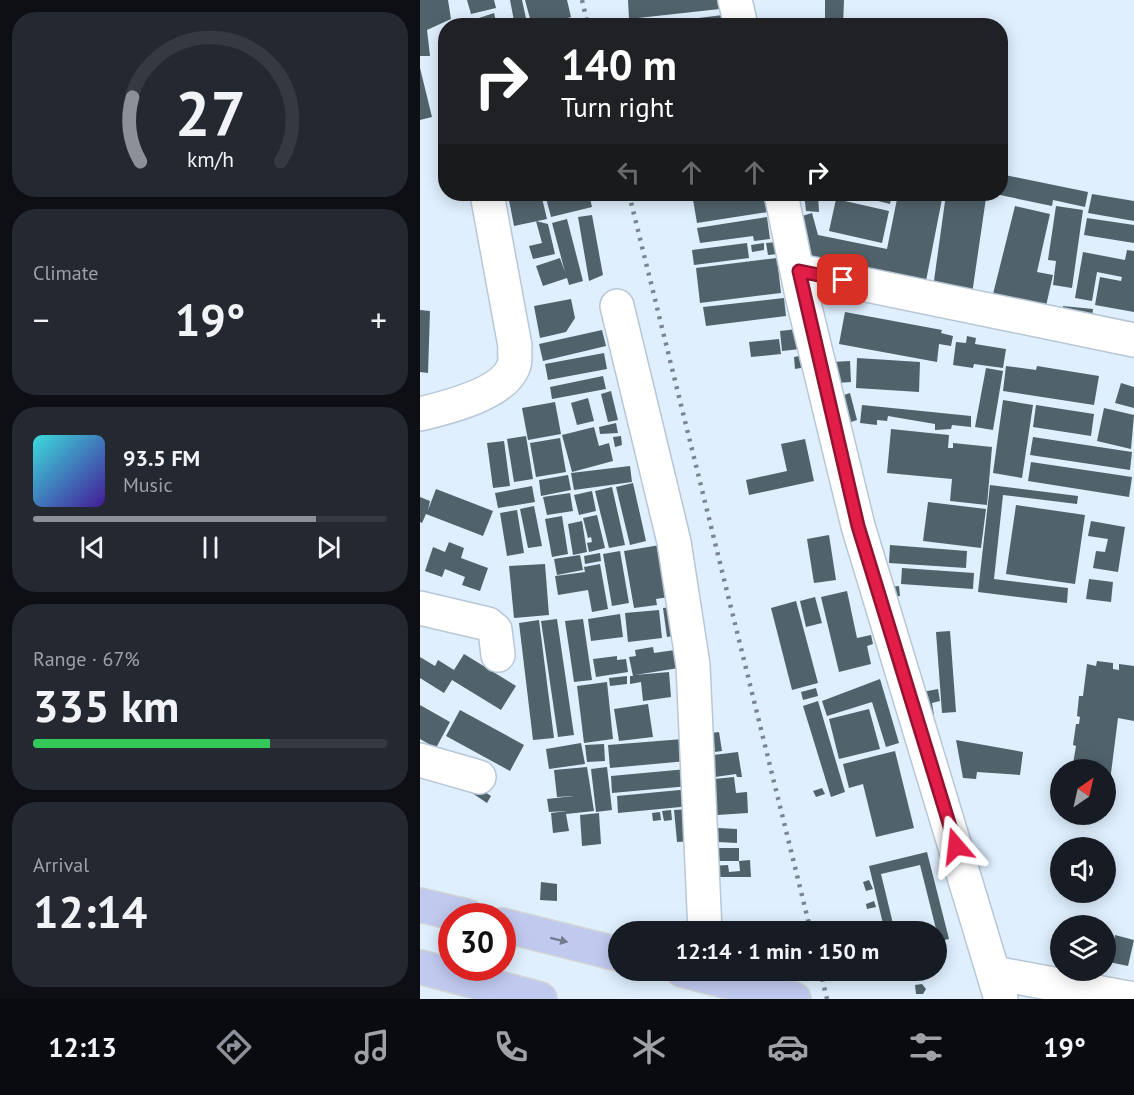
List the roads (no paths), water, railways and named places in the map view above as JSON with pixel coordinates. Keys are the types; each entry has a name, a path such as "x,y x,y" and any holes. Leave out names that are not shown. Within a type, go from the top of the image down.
{"main road":[{"path":"420,904 438,909"},
{"path":"516,928 608,952"},
{"path":"420,967 540,999"},
{"path":"728,981 792,999"}],"street":[{"path":"735,0 739,18"},
{"path":"420,414 458,406 506,378 514,365 514,346 488,201"},
{"path":"783,201 858,526 998,986 1134,999"},
{"path":"799,271 1134,340"},
{"path":"618,306 674,542 693,664 705,921"},
{"path":"420,608 488,624 495,630 498,655"},
{"path":"420,760 479,777"}],"railway":[{"path":"582,0 586,18"},
{"path":"631,201 808,921"},
{"path":"823,981 827,999"}]}
